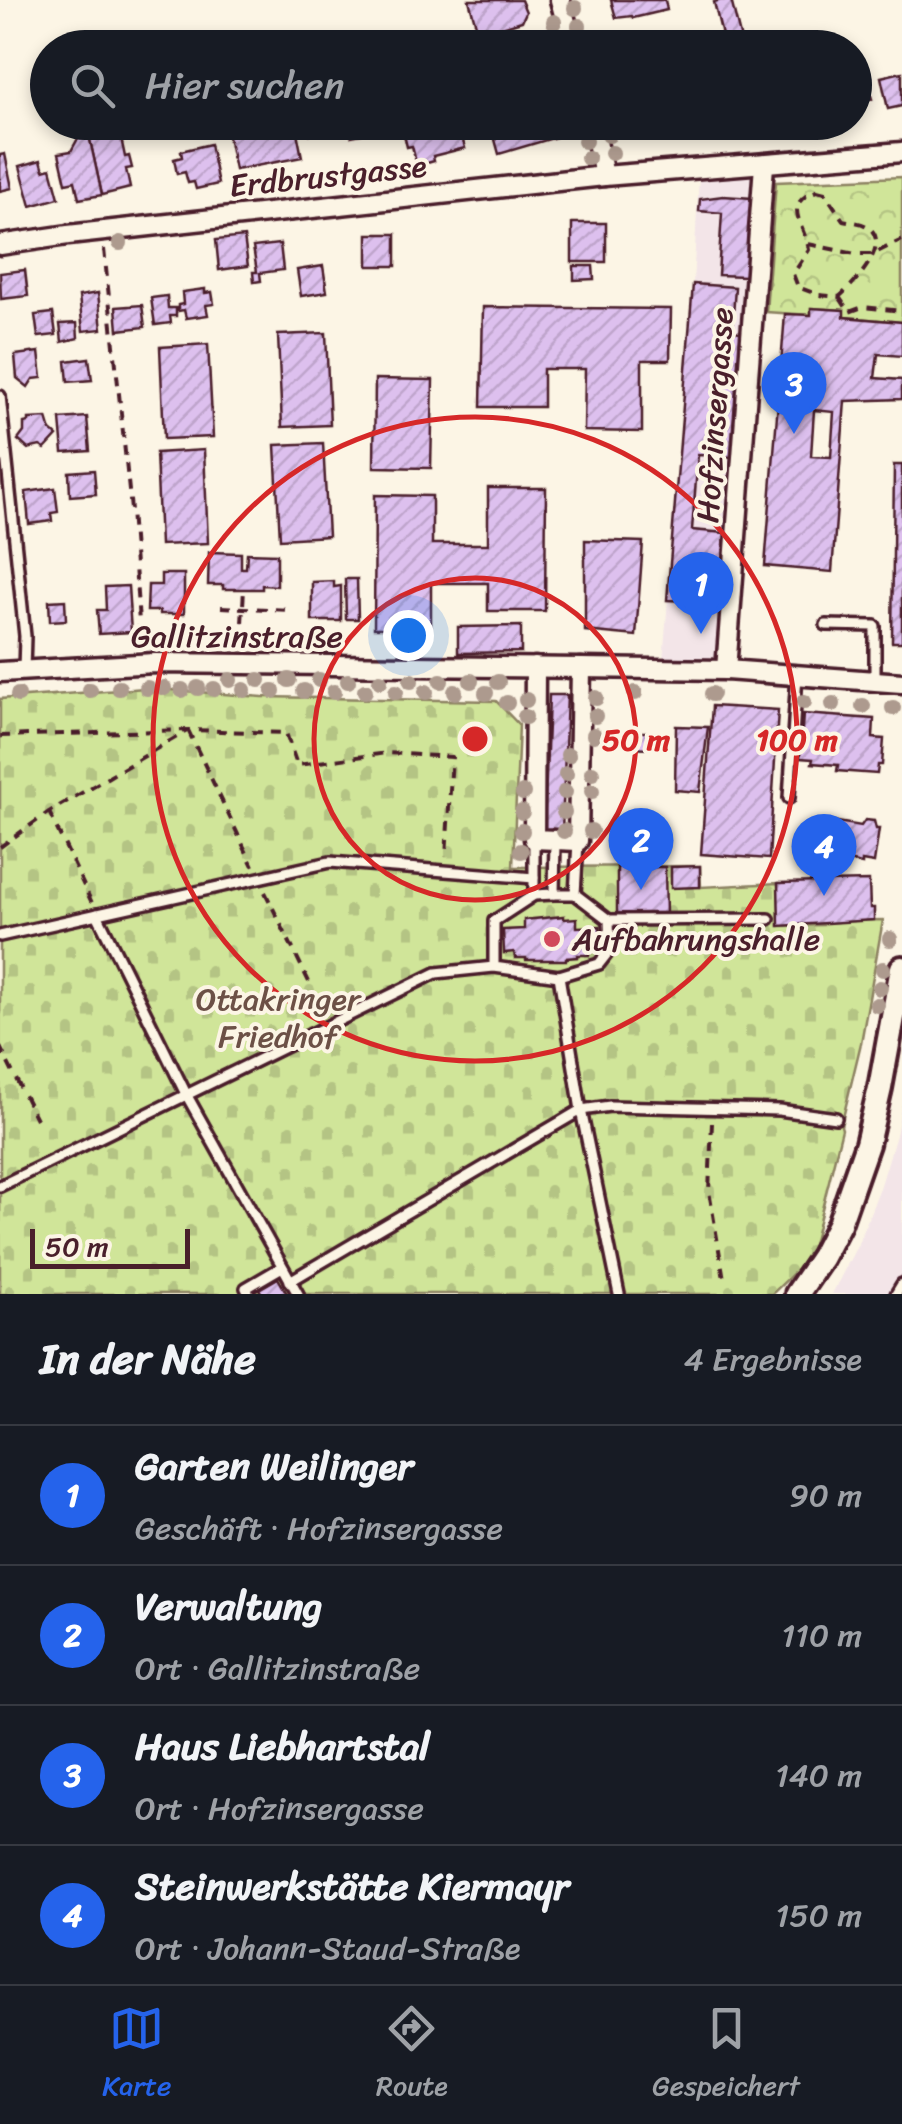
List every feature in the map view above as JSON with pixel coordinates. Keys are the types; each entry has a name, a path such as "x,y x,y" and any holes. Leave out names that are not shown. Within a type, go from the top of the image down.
{"street":[{"path":"560,0 568,30"},
{"path":"597,140 604,176"},
{"name":"Erdbrustgasse","path":"0,245 604,176 902,152"},
{"name":"Hofzinsergasse","path":"726,670 764,165"},
{"name":"Gallitzinstraße","path":"0,672 154,663 581,668 726,670 902,683"},
{"path":"535,668 534,839 578,841 581,668"},
{"path":"797,1294 839,1224 867,1144 902,968"}],"lane":[{"path":"0,396 25,636 24,671"},
{"path":"826,625 875,626 875,681"},
{"path":"790,798 797,675"},
{"path":"534,839 534,895"},
{"path":"554,894 555,840"},
{"path":"575,894 578,841"},
{"path":"0,936 330,862 445,872 533,873"},
{"path":"494,967 494,921 534,895 575,894 610,920 769,919"},
{"path":"97,914 186,1094 298,1294"},
{"path":"0,1186 436,973 494,967 559,976 599,964 610,950 610,920"},
{"path":"559,976 581,1110 619,1294"},
{"path":"290,1282 581,1110 610,1106 780,1110 836,1118"},
{"path":"249,1294 246,1288 282,1267"},
{"path":"896,1294 902,1284"}],"path":[{"path":"817,190 825,193 844,220 868,226 876,245 856,282 839,297 798,287 793,274 810,250 808,244 796,217 797,204 806,194 817,190"},
{"path":"808,244 874,254 902,240"},
{"path":"104,248 143,641"},
{"path":"839,297 849,312 863,307 902,311"},
{"path":"241,640 244,589"},
{"path":"221,607 290,610"},
{"path":"0,847 49,812 188,730"},
{"path":"188,730 311,986"},
{"path":"0,736 188,730 286,733 297,764 387,753 452,757 445,872"},
{"path":"49,812 97,914"},
{"path":"0,1047 36,1119"},
{"path":"713,1108 709,1191 724,1278"}],"shaded area":[{"path":"754,173 720,662 663,661 699,176"},
{"path":"902,1104 902,1294 832,1294 858,1244 881,1185"}],"green space":[{"path":"902,177 902,322 844,317 843,310 811,308 811,315 766,312 776,182"},
{"name":"Ottakringer Friedhof","path":"145,688 263,697 496,701 519,725 513,867 700,866 701,887 778,883 780,926 883,920 842,1129 812,1249 801,1266 772,1294 0,1294 0,699"}],"building":[{"path":"469,0 521,0 526,12 522,21 491,30 486,26 477,29"},
{"path":"611,0 665,0 667,10 616,18"},
{"path":"731,0 738,30 721,30 714,2"},
{"path":"902,72 902,106 888,109 881,77"},
{"path":"77,140 90,140 102,195 79,199 75,181 66,183 59,153 71,151"},
{"path":"90,140 121,140 132,168 126,169 130,188 102,195"},
{"path":"229,140 299,140 302,157 235,170"},
{"path":"405,140 463,140 465,148 433,156 434,161 417,166 412,146 407,147"},
{"path":"495,140 546,140 499,154"},
{"path":"210,144 218,184 196,189 194,182 188,183 185,172 177,174 174,159 182,157 181,151"},
{"path":"5,154 12,188 0,191 0,155"},
{"path":"41,160 44,170 51,168 59,198 31,206 20,166"},
{"path":"752,198 745,276 718,275 722,213 699,211 700,199"},
{"path":"572,223 606,223 606,262 572,262"},
{"path":"368,234 396,234 396,266 368,266"},
{"path":"244,237 248,266 219,270 216,240"},
{"path":"280,244 283,270 260,273 261,281 254,282 253,272 257,272 253,247"},
{"path":"323,266 327,292 301,296 297,270"},
{"path":"574,266 593,266 594,279 574,280"},
{"path":"25,270 28,296 1,299 0,273"},
{"path":"693,284 735,287 732,331 741,332 731,457 698,455 692,530 725,533 722,572 718,584 688,582 687,601 667,600"},
{"path":"205,289 205,293 212,292 214,304 206,305 208,315 186,318 184,310 178,311 178,305 183,304 182,292"},
{"path":"98,293 102,329 83,331 79,296"},
{"path":"167,296 168,308 176,308 176,316 170,316 171,323 155,325 151,298"},
{"path":"142,305 145,327 118,330 116,307"},
{"path":"483,307 671,309 670,360 642,360 642,432 584,431 585,369 543,369 543,407 481,407"},
{"path":"811,308 844,310 844,317 902,322 902,356 878,354 875,378 902,380 902,399 845,401 832,572 765,566 785,314 811,315","holes":["814,410 834,412 831,457 811,456"]},
{"path":"53,313 56,335 38,337 35,315"},
{"path":"77,323 78,338 62,342 60,324"},
{"path":"326,333 330,425 282,427 278,335"},
{"path":"208,344 213,437 164,439 160,347"},
{"path":"39,352 42,378 33,379 28,387 17,378 15,355"},
{"path":"89,358 92,380 68,382 66,361"},
{"path":"375,379 433,380 431,468 374,467"},
{"path":"87,417 90,451 63,453 60,419"},
{"path":"47,418 57,436 45,449 28,449 18,440 29,419"},
{"path":"323,443 328,536 280,539 275,445"},
{"path":"204,450 208,543 160,545 156,453"},
{"path":"894,465 902,465 902,642 892,642"},
{"path":"94,470 96,494 70,496 69,472"},
{"path":"55,488 58,512 51,513 52,521 29,524 26,492"},
{"path":"488,488 546,488 545,611 488,611 488,583 431,583 431,628 374,628 375,495 432,496 432,544 488,544"},
{"path":"585,540 643,542 636,636 585,631"},
{"path":"209,552 241,553 241,568 246,568 247,553 277,554 277,586 223,589 223,585 208,585"},
{"path":"161,574 184,574 184,614 147,611 148,585 161,585"},
{"path":"345,579 357,579 358,619 346,619"},
{"path":"334,581 334,587 341,586 341,621 312,621 312,582"},
{"path":"128,586 131,632 99,634 97,610 106,610 105,587"},
{"path":"65,600 66,620 50,621 49,601"},
{"path":"521,626 521,652 458,653 458,627"},
{"path":"549,695 567,695 562,832 544,831"},
{"path":"712,706 778,710 769,859 701,854"},
{"path":"803,714 874,719 873,738 884,739 882,765 878,765 877,774 837,771 838,765 800,758"},
{"path":"676,726 708,727 700,792 675,790"},
{"path":"630,732 649,732 649,748 629,747"},
{"path":"865,820 874,821 879,829 874,863 862,864 825,854 831,821 861,826"},
{"path":"700,866 700,887 671,888 671,867"},
{"path":"617,867 665,867 666,915 617,914"},
{"path":"869,881 874,920 779,926 778,883"},
{"name":"Aufbahrungshalle","path":"577,918 577,927 600,926 601,948 589,948 589,955 566,960 526,960 515,958 514,952 504,953 503,930 524,929 524,920"},
{"path":"278,1278 287,1294 262,1294 259,1289"}],"place":[{"name":"Haus Liebhartstal","path":"794,434"},
{"name":"Garten Weilinger","path":"701,634"},
{"name":"Verwaltung","path":"641,890"},
{"name":"Steinwerkstätte Kiermayr","path":"824,896"},
{"name":"Aufbahrungshalle","path":"552,939"}]}
